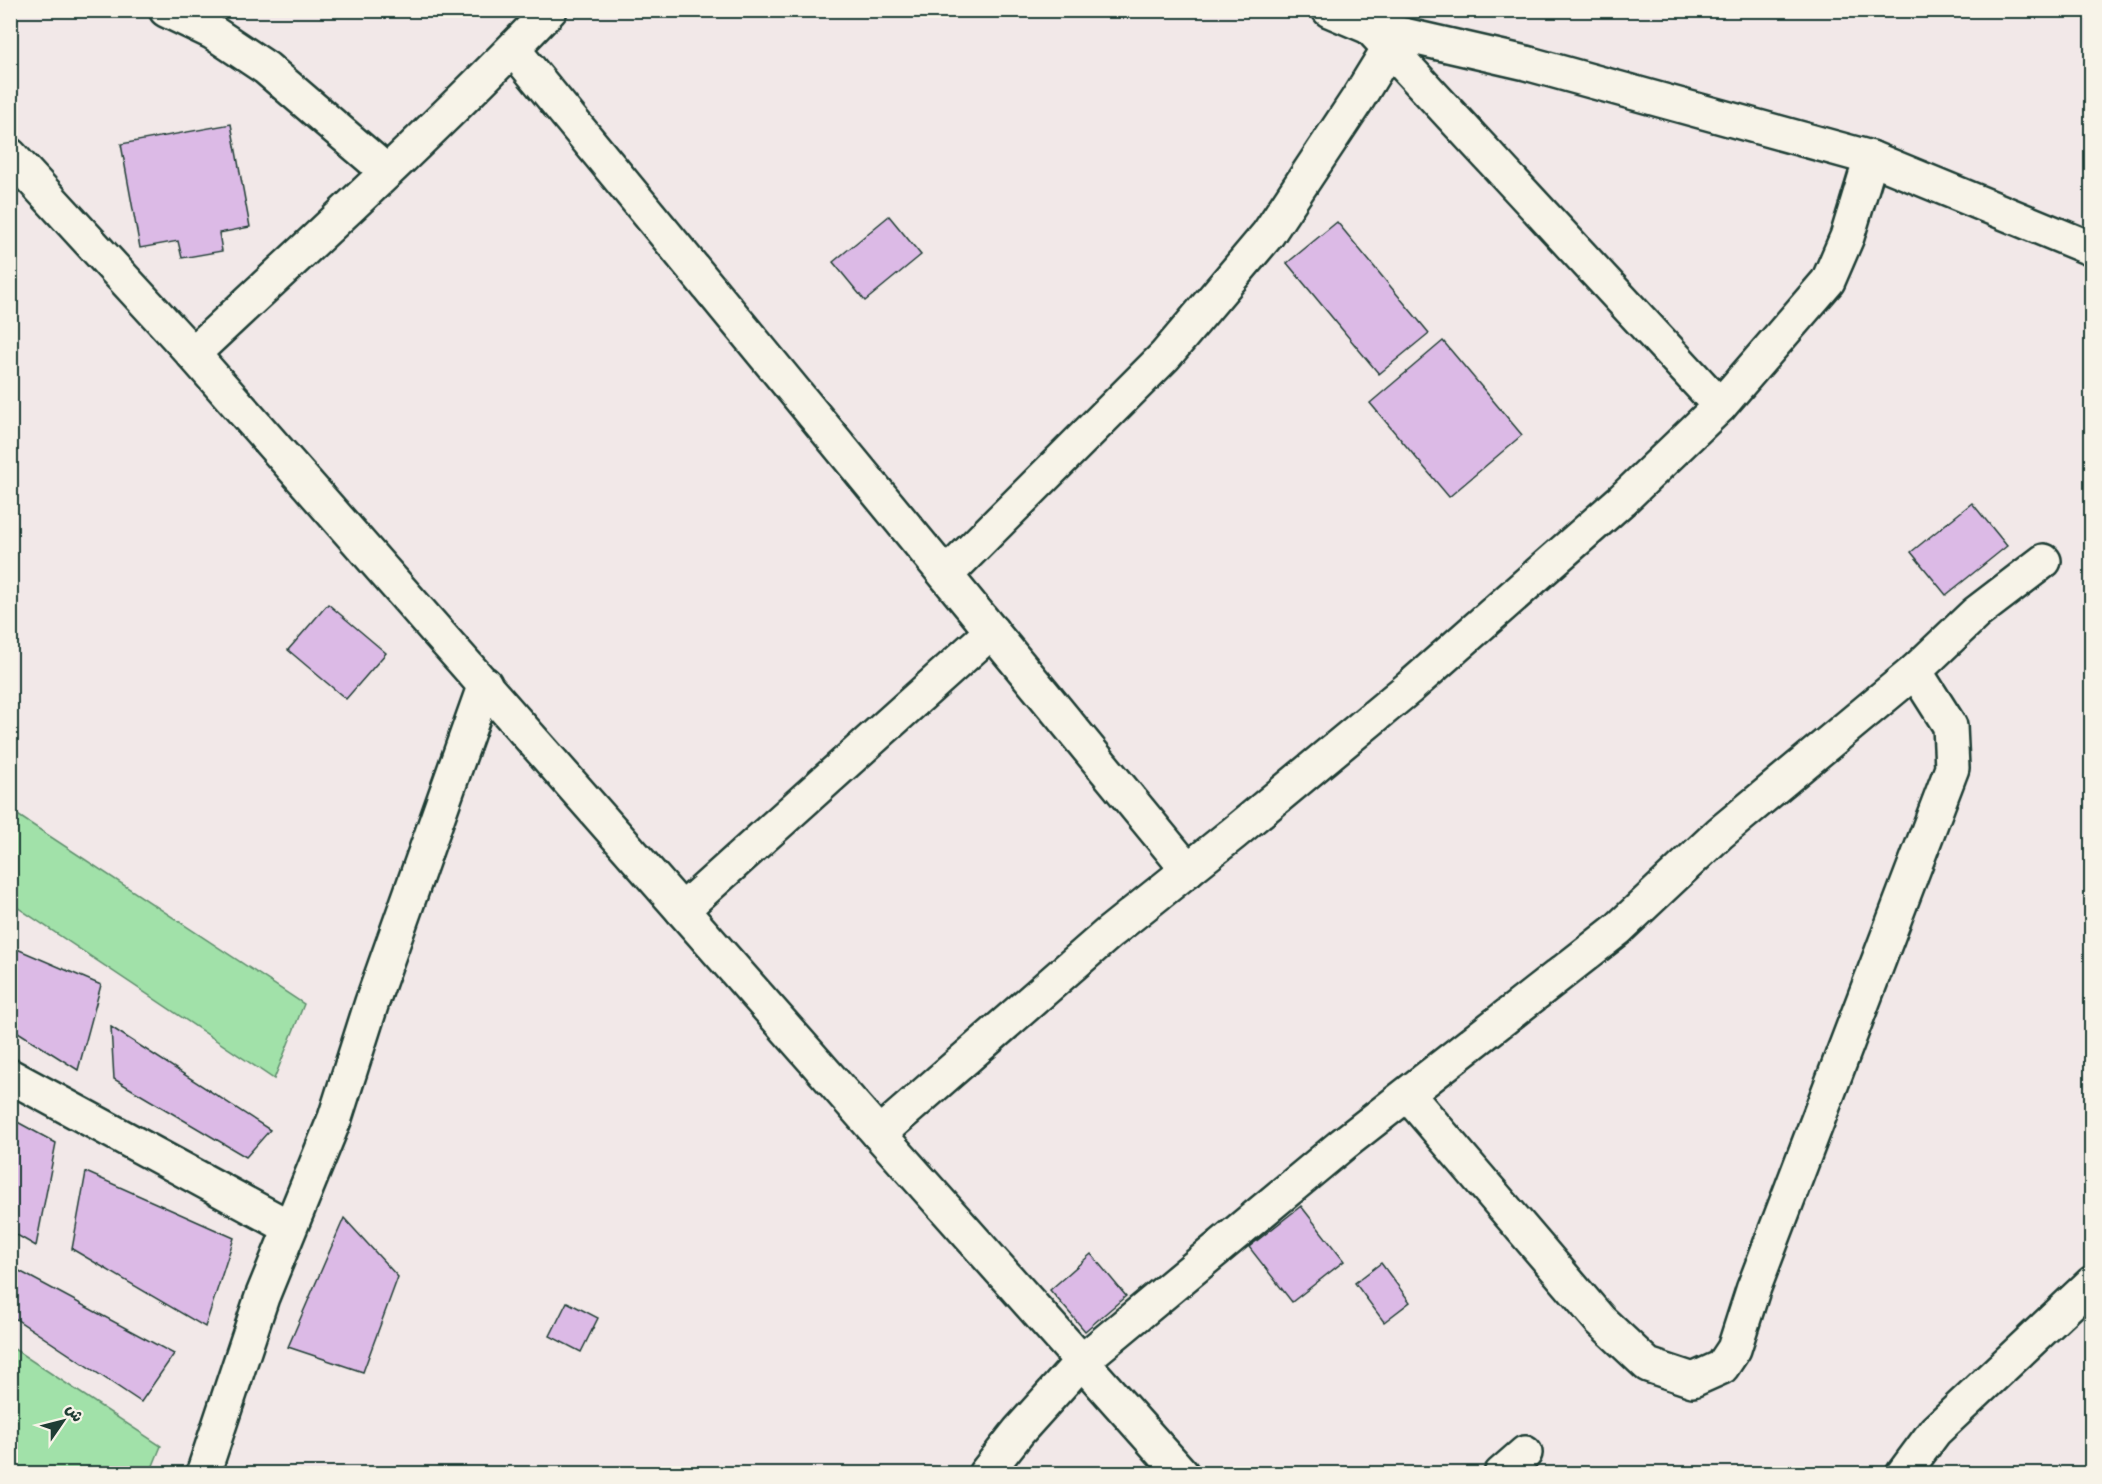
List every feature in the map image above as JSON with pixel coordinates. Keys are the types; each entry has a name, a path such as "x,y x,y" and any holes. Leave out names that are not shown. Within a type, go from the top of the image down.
{"street":[{"path":"166,10 212,32 266,68 387,171"},
{"path":"214,10 266,68"},
{"path":"193,354 387,171 550,10"},
{"path":"1329,10 1371,28 1526,63 1871,158 2091,249"},
{"path":"946,575 1165,356 1268,234 1371,28"},
{"path":"1371,28 1720,406"},
{"path":"513,49 1188,870"},
{"path":"10,155 193,354 879,1134 1182,1473"},
{"path":"879,1134 1109,933 1410,687 1622,500 1720,406 1828,281 1847,237 1871,158"},
{"path":"985,1473 1082,1361 1342,1145 1618,928 1720,832 1916,671 1976,613 2044,561"},
{"path":"682,910 992,631"},
{"path":"1408,1095 1600,1320 1648,1365 1693,1380 1722,1368 1734,1349 1752,1290 1952,768 1950,726 1916,671"},
{"path":"203,1473 262,1297 313,1169 325,1147 372,1002 485,684"},
{"path":"10,1076 289,1227"},
{"path":"1903,1473 1935,1431 2091,1283"}],"green space":[{"path":"10,810 304,1004 274,1079 11,903"},
{"path":"11,1347 161,1446 150,1473 11,1473"}],"building":[{"path":"231,124 250,227 219,233 222,251 182,258 178,241 140,248 121,144"},
{"path":"889,216 921,255 865,301 833,262"},
{"path":"1337,222 1429,333 1379,374 1287,263"},
{"path":"1443,341 1522,435 1449,497 1370,403"},
{"path":"1972,503 2007,546 1946,595 1911,552"},
{"path":"328,604 386,653 346,699 288,650"},
{"path":"10,946 101,985 78,1070 10,1027"},
{"path":"111,1027 270,1130 246,1157 114,1079"},
{"path":"10,1118 56,1143 36,1246 10,1231"},
{"path":"86,1172 234,1238 205,1327 72,1249"},
{"path":"1301,1206 1344,1261 1292,1302 1249,1247"},
{"path":"344,1218 398,1277 363,1372 288,1347"},
{"path":"1091,1254 1126,1296 1085,1331 1050,1290"},
{"path":"1381,1263 1410,1302 1384,1322 1355,1283"},
{"path":"10,1266 174,1354 141,1402 10,1315"},
{"path":"567,1302 598,1318 581,1352 550,1336"}]}
